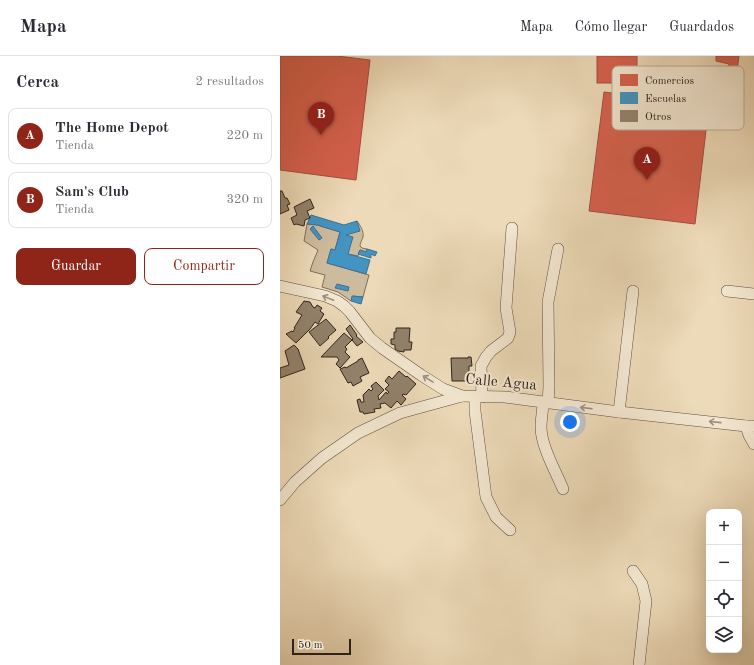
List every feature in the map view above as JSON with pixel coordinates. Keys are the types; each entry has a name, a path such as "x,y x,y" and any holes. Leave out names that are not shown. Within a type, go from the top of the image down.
{"street":[{"path":"510,530 496,517 486,497 475,411 481,366 491,351 508,338 510,332 506,308 512,228"},
{"path":"558,249 548,302 549,386 541,427 542,436 563,489"},
{"name":"Calle Agua","path":"280,286 325,296 337,301 350,312 370,338 382,348 443,389 462,396 505,397 619,412 750,426"},
{"path":"727,290 754,294"},
{"path":"619,412 633,291"},
{"path":"280,500 295,482 322,458 358,433 400,413 462,396"},
{"path":"750,426 749,435 754,444"},
{"path":"633,571 642,584 646,600 639,665"}],"shaded area":[{"path":"357,221 363,233 360,246 367,249 366,252 360,250 358,256 348,254 346,235"},
{"path":"307,224 317,225 340,232 335,250 331,249 327,263 369,275 363,297 353,296 351,301 338,292 322,287 325,275 310,271 318,250 304,241"}],"building: Comercios":[{"path":"280,56 337,56 370,60 356,180 280,170"},
{"path":"597,56 637,56 637,66 612,66 612,83 597,83"},
{"path":"716,56 739,56 738,66 729,66 729,64 716,61"},
{"path":"604,92 612,93 612,130 706,130 695,224 589,211"}],"building: Escuelas":[{"path":"311,215 344,225 357,221 360,231 346,235 353,237 348,254 370,260 366,274 327,263 331,249 335,250 340,232 317,225 307,224"},
{"path":"313,226 322,238 319,240 310,229"},
{"path":"367,249 377,252 375,256 371,254 371,258 358,254 360,250 366,252"},
{"path":"337,284 349,287 348,291 335,288"},
{"path":"352,296 363,297 361,304 351,301"}],"building: Otros":[{"path":"280,191 282,191 290,204 287,205 289,210 280,214"},
{"path":"310,199 314,208 307,211 310,218 305,220 304,226 294,225 291,218 297,215 294,207"},
{"path":"304,301 310,302 315,308 317,305 322,308 320,311 324,314 318,324 315,322 296,343 286,334 292,331 293,332 302,315 296,312"},
{"path":"326,319 336,330 320,346 309,332"},
{"path":"350,325 357,335 356,336 363,342 357,346 346,329"},
{"path":"396,328 410,328 409,342 412,342 411,350 404,350 404,352 398,351 395,349 395,345 391,344 391,339 394,339 394,332 396,332"},
{"path":"344,333 352,340 345,347 347,349 345,352 350,357 340,368 336,364 339,360 337,357 321,357"},
{"path":"294,345 298,349 305,369 280,378 280,368 289,365 285,351"},
{"path":"471,357 472,366 469,366 469,381 452,381 451,358"},
{"path":"362,358 369,373 360,377 362,381 353,386 351,382 348,383 340,369 346,368"},
{"path":"399,371 416,384 406,395 402,395 406,399 401,405 397,401 391,408 385,403 380,404 381,408 374,409 375,412 364,414 363,412 360,412 357,400 360,399 361,402 364,402 363,395 369,389 371,391 373,389 371,386 376,382 384,390 378,396 379,400 386,392 387,394 389,392 385,389 389,385 385,381 389,376 392,379"}],"place":[{"name":"Sam's Club","path":"321,135"},
{"name":"The Home Depot","path":"647,180"}]}
